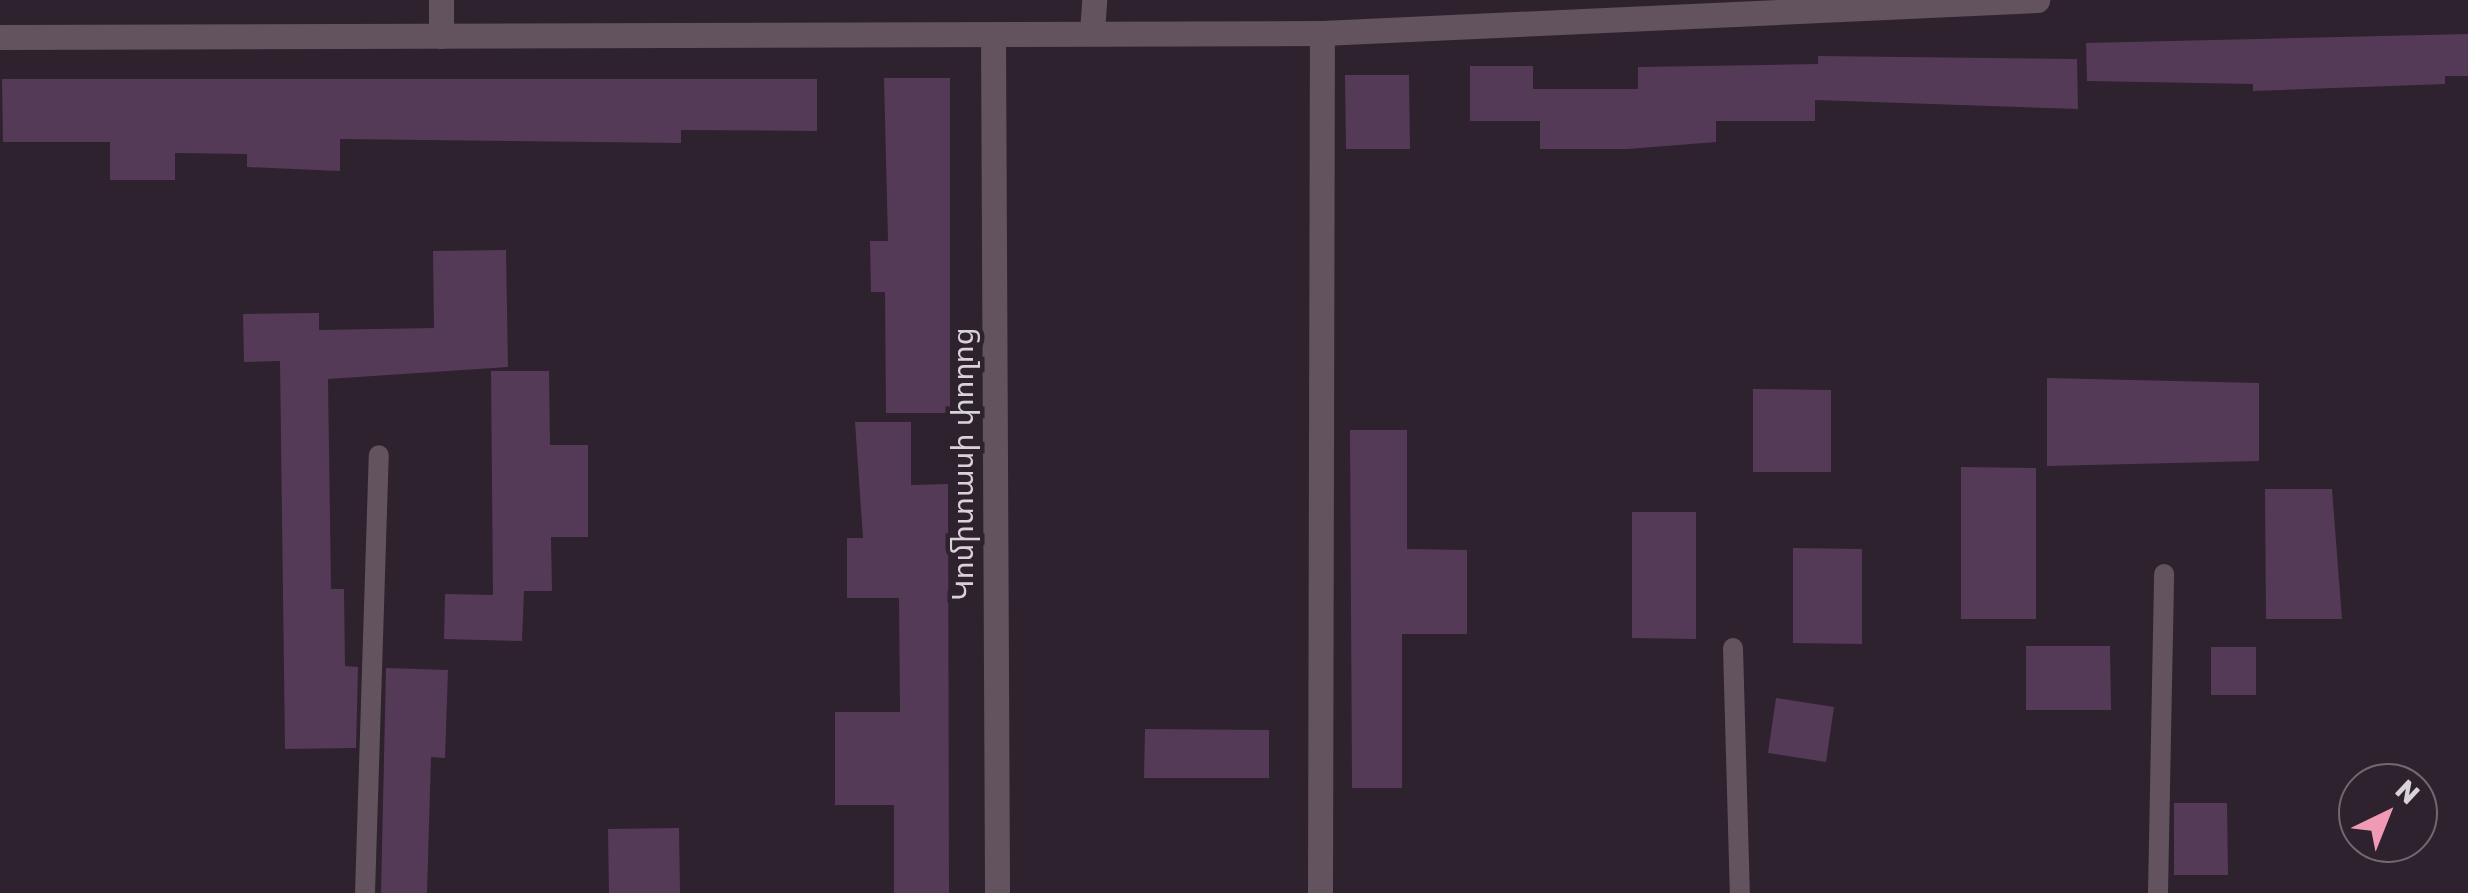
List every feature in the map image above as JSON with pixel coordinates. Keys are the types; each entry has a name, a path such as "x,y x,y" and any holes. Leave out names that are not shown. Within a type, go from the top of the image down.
{"street":[{"path":"441,0 442,36"},
{"path":"1092,32 1094,0"},
{"path":"0,37 1322,32 1686,6 2036,0"},
{"path":"1320,893 1322,32"},
{"name":"Կոմիտասի փողոց","path":"994,35 997,893"}],"lane":[{"path":"364,893 379,455"},
{"path":"2158,893 2164,574"},
{"path":"1734,648 1740,893"}],"building":[{"path":"2468,34 2468,76 2445,76 2445,84 2253,91 2253,84 2087,81 2086,43"},
{"path":"1818,56 2077,59 2078,109 1815,100 1815,121 1716,121 1716,142 1628,149 1540,149 1540,121 1470,121 1470,66 1533,66 1533,89 1638,89 1638,67 1818,64"},
{"path":"1345,75 1409,75 1410,149 1346,149"},
{"path":"884,78 950,78 950,413 886,413 885,292 871,292 870,241 888,241"},
{"path":"2,79 817,79 817,131 681,130 681,143 340,139 340,171 247,167 247,154 175,153 175,180 110,180 110,142 3,142"},
{"path":"506,250 508,367 328,379 331,589 344,589 345,666 358,667 356,748 285,749 280,361 244,362 243,314 319,313 319,330 434,328 433,251"},
{"path":"491,371 549,371 550,445 588,445 588,537 551,537 552,591 524,591 522,641 444,639 445,594 493,595"},
{"path":"2047,378 2259,383 2259,461 2047,466"},
{"path":"1753,389 1831,390 1831,472 1753,472"},
{"path":"855,422 911,422 911,485 948,484 949,893 894,893 894,805 835,805 835,712 900,712 899,598 847,598 847,538 863,538"},
{"path":"1350,430 1407,430 1407,549 1467,550 1467,634 1402,634 1402,788 1352,788"},
{"path":"1961,467 2036,468 2036,619 1961,619"},
{"path":"2265,489 2332,489 2342,619 2266,619"},
{"path":"1632,512 1696,512 1696,639 1632,638"},
{"path":"1793,548 1862,549 1862,644 1793,643"},
{"path":"2026,646 2110,646 2111,710 2026,710"},
{"path":"2211,647 2256,647 2256,695 2211,695"},
{"path":"386,668 448,670 445,758 431,757 427,893 381,893"},
{"path":"1776,698 1834,707 1826,762 1768,753"},
{"path":"1145,729 1269,730 1269,778 1144,778"},
{"path":"2174,803 2227,803 2228,875 2174,875"},
{"path":"679,828 680,893 609,893 608,829"}]}
